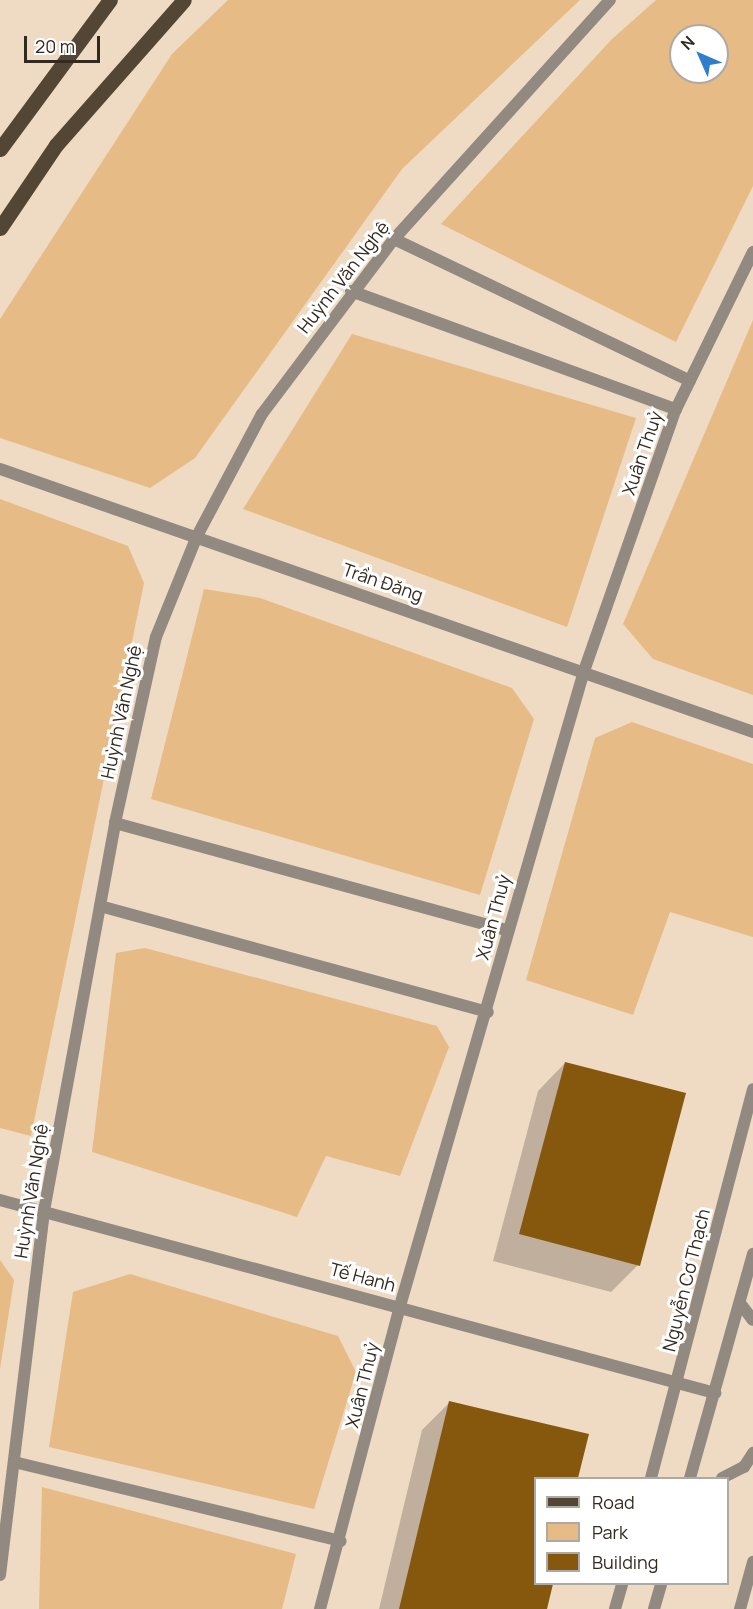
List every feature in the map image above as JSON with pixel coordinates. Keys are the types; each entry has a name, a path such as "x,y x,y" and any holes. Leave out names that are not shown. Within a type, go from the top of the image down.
{"main road":[{"path":"0,149 110,0"},
{"path":"0,228 56,145 174,3"}],"street":[{"name":"Huỳnh Văn Nghệ","path":"0,1575 44,1211 115,823 156,637 197,536 262,414 351,291 394,239 610,0"},
{"path":"394,239 690,381"},
{"name":"Xuân Thuỷ","path":"320,1609 341,1541 400,1306 488,1012 506,930 584,671 676,409 753,252"},
{"path":"351,291 676,409"},
{"name":"Trần Đăng","path":"0,469 584,671 753,732"},
{"path":"115,823 506,930"},
{"path":"100,906 488,1012"},
{"name":"Nguyễn Cơ Thạch","path":"652,1477 678,1383 753,1089"},
{"name":"Tế Hanh","path":"0,1200 400,1306 715,1393"},
{"path":"691,1477 753,1254"},
{"path":"740,1303 753,1320"},
{"path":"726,1477 744,1467 753,1453"},
{"path":"14,1462 341,1541"},
{"path":"740,1609 753,1562"},
{"path":"615,1609 622,1585"},
{"path":"654,1609 661,1585"}],"green space":[{"path":"228,0 580,0 402,169 195,458 150,488 0,438 0,319 172,54"},
{"path":"656,0 753,0 753,186 676,342 441,224 612,39"},
{"path":"753,320 753,695 653,659 623,624"},
{"path":"352,334 636,418 567,627 243,509"},
{"path":"0,499 128,546 144,583 31,1136 0,1128"},
{"path":"204,589 260,598 512,688 534,719 480,895 151,799"},
{"path":"632,722 753,764 753,937 670,912 633,1015 526,980 595,738"},
{"path":"145,948 437,1026 449,1047 400,1176 326,1156 297,1217 92,1152 116,953"},
{"path":"0,1260 14,1280 0,1369"},
{"path":"130,1274 338,1336 356,1372 314,1509 49,1447 73,1292"},
{"path":"42,1487 296,1554 282,1609 39,1609"}],"building":[{"path":"565,1062 686,1093 640,1266 519,1234"},
{"path":"449,1401 589,1434 578,1477 534,1477 534,1585 553,1585 547,1609 399,1609"}]}
